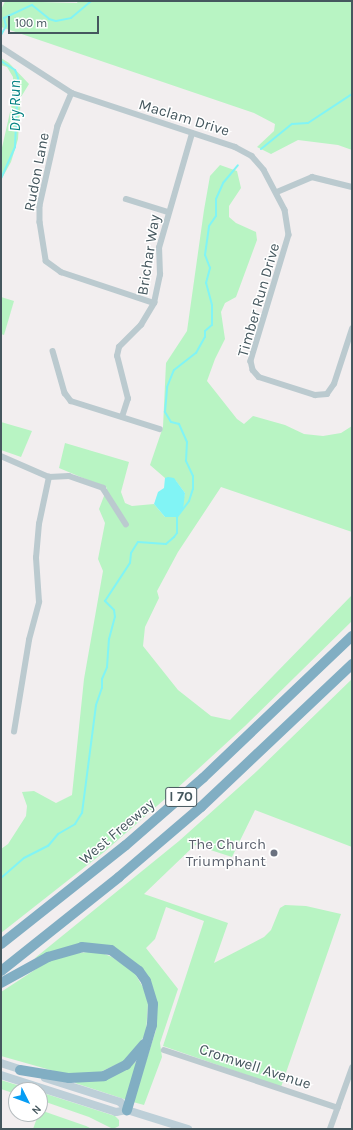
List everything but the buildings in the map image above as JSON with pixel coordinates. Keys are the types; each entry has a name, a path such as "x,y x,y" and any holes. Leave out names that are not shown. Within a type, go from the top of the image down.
{"highway":[{"name":"West Freeway","path":"1,944 47,910 191,788 352,636"},
{"name":"I 70","path":"1,971 119,877 201,807 352,664"},
{"path":"1,983 48,957 64,951 93,946 111,950 130,962 146,981 153,1004 150,1036 127,1110"},
{"path":"20,1070 69,1078 104,1076 129,1063 150,1036"}],"main road":[{"path":"1,1063 120,1102 127,1110"},
{"path":"1,1075 116,1112 127,1110 188,1129"}],"street":[{"name":"Maclam Drive","path":"1,47 72,93 235,147 252,156 264,170 277,192"},
{"name":"Rudon Lane","path":"72,93 58,126 40,206 42,244 46,260 61,272 154,303"},
{"name":"Brichar Way","path":"122,418 128,399 117,356 119,347 141,325 154,303 160,275 160,248 168,212 192,134"},
{"path":"277,192 312,177 352,187"},
{"name":"Timber Run Drive","path":"277,192 285,210 290,235 251,361 253,370 259,378 315,395 324,395 334,384 352,329"},
{"path":"126,199 168,212"},
{"path":"53,351 65,393 71,401 160,429"},
{"path":"1,456 49,477 69,476 103,488 126,524"},
{"path":"14,732 29,640 39,602 36,558 39,524 49,477"},
{"name":"Cromwell Avenue","path":"164,1050 338,1108"},
{"path":"330,1129 352,1068"}],"green space":[{"path":"5,1 77,3 78,1 352,1 352,150 338,145 298,140 271,154 257,147 274,131 275,124 254,113 1,27 1,10"},
{"path":"1,58 9,63 29,84 21,97 18,139 11,162 1,180 1,152 13,99 13,77 7,67 1,65"},
{"path":"220,165 237,171 241,188 229,206 229,217 236,223 256,232 257,240 236,297 225,303 221,312 225,339 215,359 207,381 237,419 244,424 253,416 285,425 304,434 323,436 341,433 352,426 352,532 221,487 178,552 157,591 159,598 145,627 143,646 178,690 211,716 230,720 352,595 352,621 245,726 173,792 104,852 1,933 1,849 8,844 26,816 27,806 22,792 34,791 56,803 72,795 84,679 103,571 98,559 105,523 99,509 107,488 59,468 65,443 129,462 121,492 125,503 132,506 154,504 165,517 182,506 185,493 176,481 165,478 150,465 163,427 166,363 187,331 210,176"},
{"path":"1,297 14,301 4,335 1,334"},
{"path":"1,422 32,431 21,457 1,450"},
{"path":"352,679 352,847 255,810 232,857 195,845 144,894 228,923 214,963 264,937 271,930 280,908 285,905 306,906 341,914 281,1087 163,1046 204,921 166,907 155,939 146,948 178,989 160,1043 162,1057 144,1105 133,1102 156,1030 157,1007 153,988 104,946 35,958 179,841 257,771"},
{"path":"97,951 112,957 134,972 144,989 148,1003 146,1034 126,1060 96,1074 61,1073 1,1056 1,992 50,960 70,954"},
{"path":"138,1060 127,1100 75,1083 76,1081 131,1066"},
{"path":"1,1080 8,1082 8,1091 1,1089"},
{"path":"48,1095 115,1116 119,1120 119,1126 113,1129 89,1117 48,1103"},
{"path":"48,1113 92,1129 33,1129 36,1122 48,1122"}],"water":[{"path":"165,478 174,478 185,493 183,510 177,517 165,517 154,504 158,492 164,488"}],"waterway":[{"name":"Dry Run","path":"1,35 6,26 4,18 32,5 49,19 56,21 71,18 91,1"},
{"name":"Dry Run","path":"1,61 15,70 18,78 15,147 1,179"},
{"path":"261,149 292,124 308,123 352,94"},
{"path":"1,878 24,858 48,846 58,834 75,824 82,813 96,705 102,688 102,679 107,667 109,639 115,617 114,610 105,601 130,563 131,553 138,542 166,544 174,537 177,533 177,517 189,501 193,489 193,476 186,461 187,442 179,424 171,422 165,412 167,387 174,370 196,353 205,337 205,331 212,325 212,305 206,283 210,268 205,255 209,226 216,216 216,199 223,183 238,165"}],"place":[{"name":"The Church Triumphant","path":"274,853"}]}
